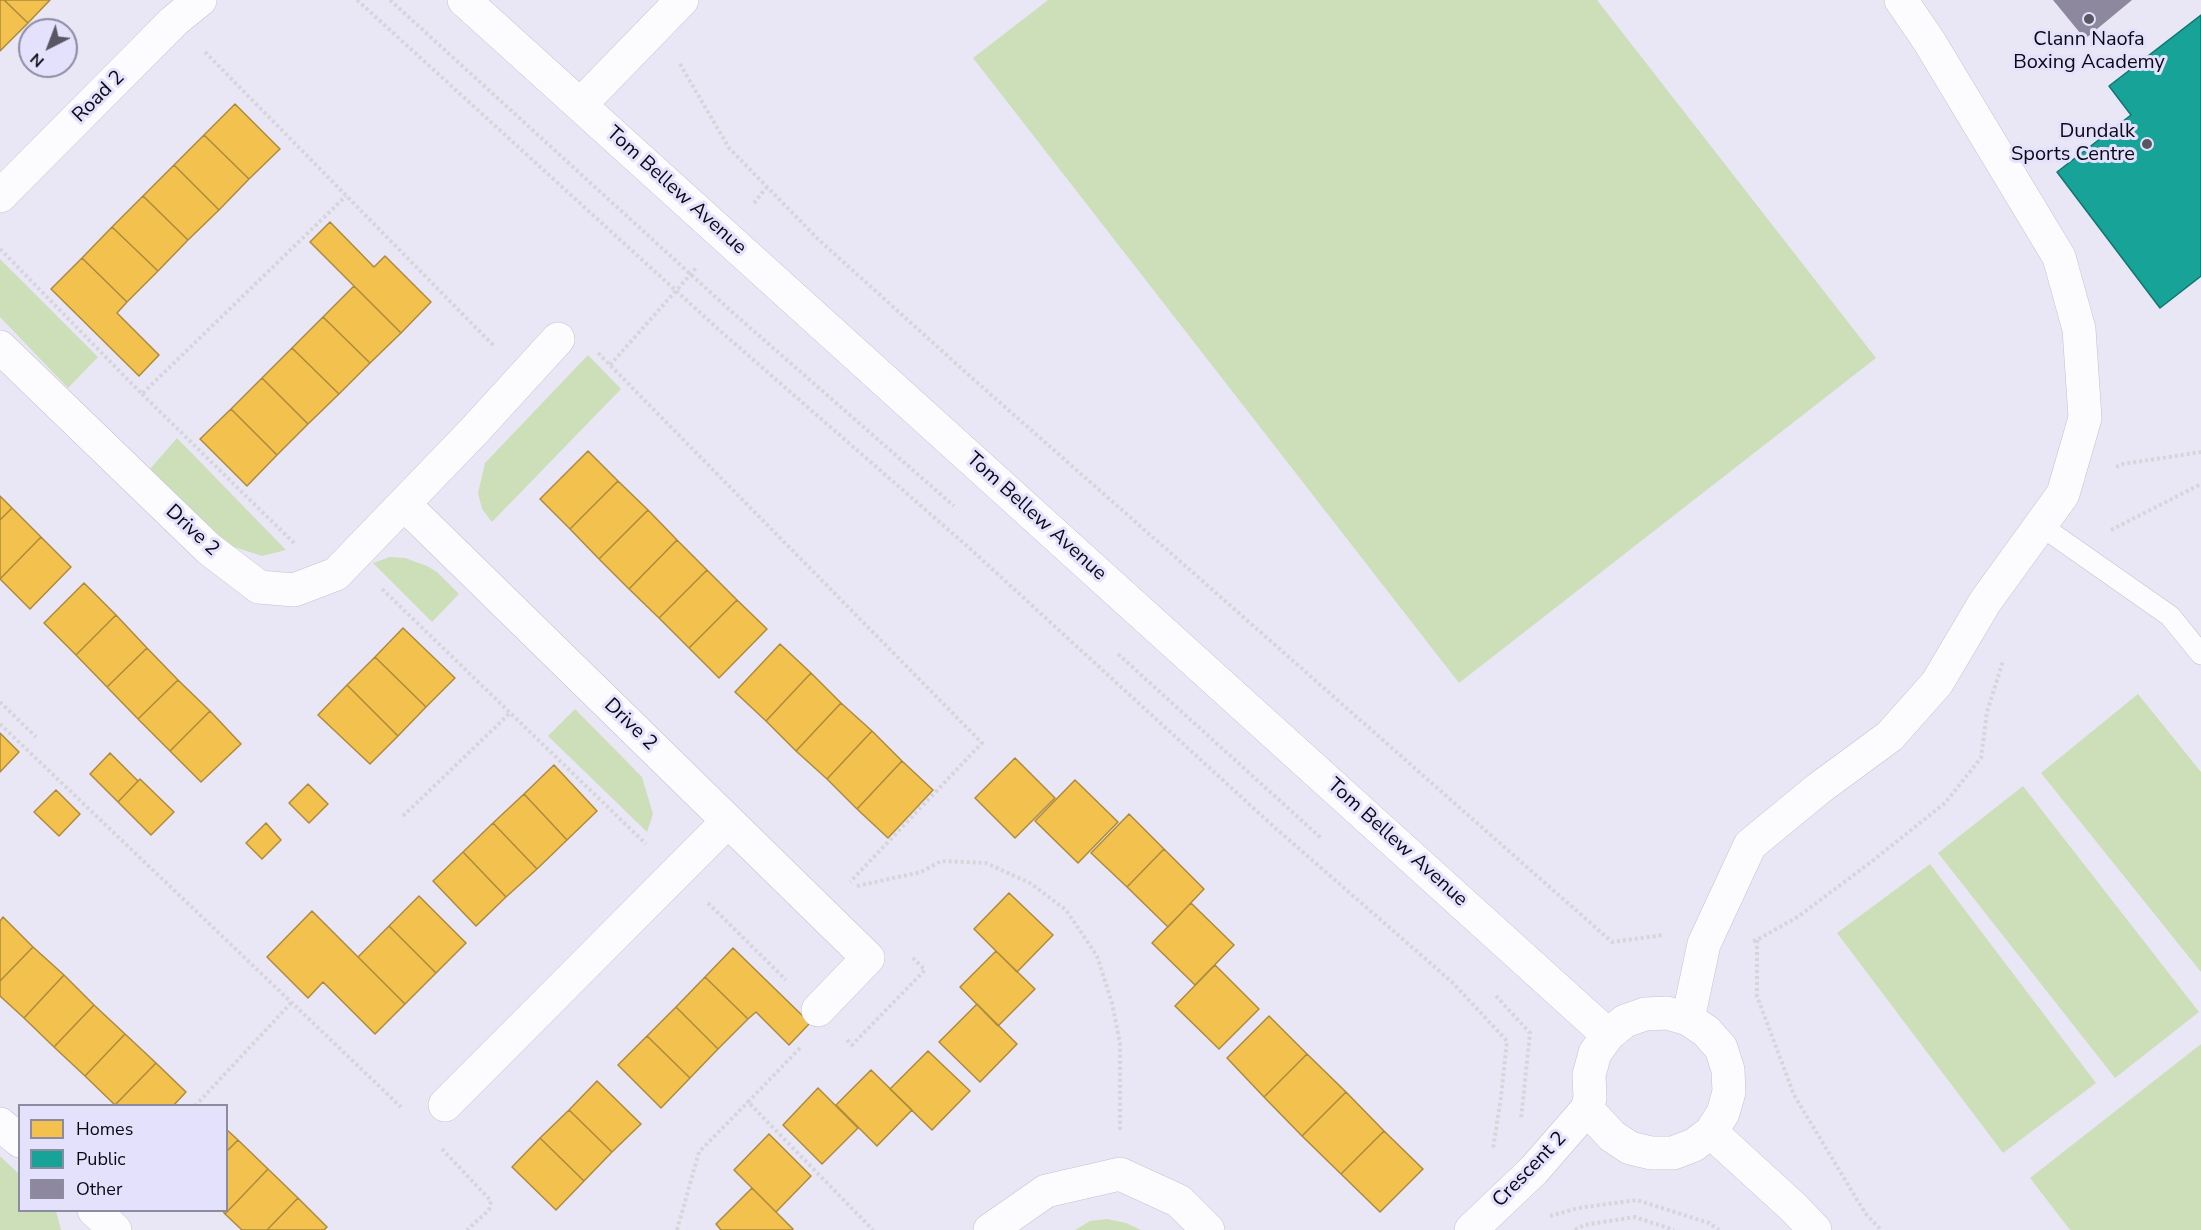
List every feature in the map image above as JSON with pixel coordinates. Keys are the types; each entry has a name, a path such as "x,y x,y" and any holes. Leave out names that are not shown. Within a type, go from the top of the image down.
{"street":[{"name":"Road 2","path":"0,196 174,21 200,0"},
{"name":"Tom Bellew Avenue","path":"464,0 1608,1035"},
{"path":"581,104 682,0"},
{"path":"1688,1019 1704,944 1750,845 1818,789 1890,736 1937,682 1985,602 2063,494 2085,418 2079,329 2059,257 1936,51 1901,0"},
{"name":"Drive 2","path":"0,347 209,549 259,587 294,590 339,568 404,504 558,339"},
{"name":"Drive 2","path":"404,504 868,958 818,1010"},
{"path":"445,1105 728,821"},
{"path":"1667,1013 1688,1019 1707,1031 1721,1048 1728,1070 1729,1092 1723,1113 1711,1131 1694,1145 1673,1153 1651,1153 1630,1148 1612,1136 1587,1109 1590,1098 1589,1075 1595,1053 1608,1035 1626,1021 1646,1014 1667,1013"},
{"name":"Crescent 2","path":"1471,1230 1534,1170 1587,1109"},
{"path":"0,1124 18,1140"},
{"path":"1711,1131 1815,1230"},
{"path":"990,1230 1046,1191 1120,1174 1179,1201 1208,1230"},
{"path":"96,1212 115,1230"}],"lane":[{"path":"2040,525 2170,616 2201,654"}],"path":[{"path":"357,0 676,291 967,546 1273,826 1452,982 1507,1041 1502,1097 1486,1185 1498,1196 1549,1216 1637,1200 1709,1224 1719,1230"},
{"path":"390,0 691,274 955,507"},
{"path":"174,21 524,376"},
{"path":"657,26 729,148 819,240 970,377 1612,942 1668,935 1704,944 1756,940 1799,916 1945,803 1981,758 1987,712 2004,659"},
{"path":"610,365 767,187"},
{"path":"142,394 346,196"},
{"path":"0,249 142,394 339,568 510,713 827,1019 699,1152 677,1230"},
{"path":"558,339 591,346 982,743 849,883"},
{"path":"2063,494 2123,464 2201,452"},
{"path":"2075,550 2201,484"},
{"path":"1113,650 1324,840"},
{"path":"0,702 36,737"},
{"path":"403,816 510,713"},
{"path":"0,724 403,1108"},
{"path":"852,888 921,872 941,861 986,863 1030,883 1066,910 1097,956 1112,1003 1120,1043 1120,1174"},
{"path":"1756,940 1757,996 1794,1095 1865,1213 1881,1230"},
{"path":"1491,991 1530,1033 1520,1123"},
{"path":"197,1104 291,1002"},
{"path":"748,1102 873,1230"},
{"path":"435,1142 491,1201 489,1210 467,1230"},
{"path":"1575,1230 1584,1225 1635,1218 1674,1230"}],"green space":[{"path":"1048,0 1597,0 1876,358 1459,683 973,58"},
{"path":"0,259 98,357 68,388 0,317"},
{"path":"588,355 621,389 492,522 482,509 478,493 485,463"},
{"path":"177,438 286,550 262,556 225,544 150,469"},
{"path":"390,557 405,558 427,566 437,572 459,594 432,622 373,563"},
{"path":"2138,694 2201,772 2201,972 2041,773"},
{"path":"575,709 642,777 653,814 647,832 548,736"},
{"path":"2023,786 2199,1012 2115,1078 1938,853"},
{"path":"1930,864 2096,1083 2003,1153 1837,933"},
{"path":"2201,1044 2201,1230 2070,1230 2030,1178"},
{"path":"0,1156 18,1173 18,1212 56,1212 61,1230 0,1230"},
{"path":"1107,1219 1126,1223 1141,1230 1075,1230 1090,1221"}],"building: Homes":[{"path":"0,0 4,0 23,18 18,18 18,33 0,51"},
{"path":"4,0 50,0 33,18 23,18"},
{"path":"235,104 280,149 249,179 204,135"},
{"path":"204,135 249,179 219,210 174,165"},
{"path":"174,165 219,210 188,240 143,196"},
{"path":"143,196 188,240 158,271 112,227"},
{"path":"330,222 374,267 385,256 431,302 401,333 310,242"},
{"path":"112,227 158,271 127,302 82,258"},
{"path":"82,258 127,302 117,313 159,355 139,376 51,289"},
{"path":"354,286 401,333 370,363 323,317"},
{"path":"323,317 370,363 339,394 292,348"},
{"path":"292,348 339,394 308,424 262,378"},
{"path":"262,378 308,424 277,455 231,409"},
{"path":"231,409 277,455 247,486 200,439"},
{"path":"588,451 618,481 570,529 540,499"},
{"path":"618,481 648,510 599,559 570,529"},
{"path":"0,496 12,508 0,520"},
{"path":"12,508 41,537 0,579 0,520"},
{"path":"648,510 677,540 629,589 599,559"},
{"path":"41,537 71,567 30,609 0,579"},
{"path":"677,540 707,570 659,618 629,589"},
{"path":"707,570 737,600 689,648 659,618"},
{"path":"84,583 116,615 76,655 44,623"},
{"path":"737,600 767,629 719,678 689,648"},
{"path":"116,615 147,648 107,687 76,655"},
{"path":"403,628 455,678 426,707 375,657"},
{"path":"780,644 811,673 766,721 735,692"},
{"path":"147,648 178,680 138,719 107,687"},
{"path":"375,657 426,707 398,736 347,685"},
{"path":"811,673 841,703 796,751 766,721"},
{"path":"178,680 210,711 170,751 138,719"},
{"path":"347,685 398,736 370,764 318,715"},
{"path":"841,703 872,731 827,779 796,751"},
{"path":"210,711 241,744 201,782 170,751"},
{"path":"872,731 902,761 857,809 827,779"},
{"path":"0,733 19,752 0,772"},
{"path":"110,753 138,781 118,802 90,774"},
{"path":"1015,758 1055,798 1015,838 975,798"},
{"path":"902,761 933,790 888,838 857,809"},
{"path":"554,765 597,811 567,840 524,794"},
{"path":"140,779 174,812 151,835 118,802"},
{"path":"1075,780 1118,822 1078,863 1035,821"},
{"path":"308,784 328,804 309,823 289,803"},
{"path":"56,790 80,814 59,836 34,812"},
{"path":"524,794 567,840 537,869 493,823"},
{"path":"1129,814 1164,849 1127,887 1091,853"},
{"path":"266,823 281,840 262,859 246,843"},
{"path":"493,823 537,869 506,897 463,852"},
{"path":"1164,849 1204,889 1168,927 1127,887"},
{"path":"463,852 506,897 476,926 433,881"},
{"path":"1009,893 1053,935 1017,972 974,929"},
{"path":"419,896 466,943 436,973 389,926"},
{"path":"1191,903 1234,945 1195,985 1152,943"},
{"path":"312,911 405,1004 375,1034 323,982 308,998 267,957"},
{"path":"3,917 33,947 0,981 0,921"},
{"path":"389,926 436,973 405,1004 358,957"},
{"path":"33,947 64,975 24,1018 0,996 0,981"},
{"path":"733,948 810,1023 789,1045 756,1012 748,1019 705,977"},
{"path":"996,951 1035,989 998,1026 960,987"},
{"path":"1215,965 1259,1009 1219,1049 1175,1006"},
{"path":"64,975 94,1005 54,1047 24,1018"},
{"path":"705,977 748,1019 718,1049 676,1007"},
{"path":"977,1004 1017,1044 980,1082 939,1042"},
{"path":"94,1005 125,1034 85,1076 54,1047"},
{"path":"676,1007 718,1049 690,1078 647,1036"},
{"path":"1269,1016 1307,1054 1264,1097 1227,1058"},
{"path":"125,1034 156,1063 116,1104 85,1076"},
{"path":"647,1036 690,1078 661,1108 618,1065"},
{"path":"928,1051 970,1091 932,1130 890,1089"},
{"path":"1307,1054 1346,1092 1302,1136 1264,1097"},
{"path":"156,1063 186,1092 175,1104 116,1104"},
{"path":"871,1070 912,1110 877,1146 836,1105"},
{"path":"597,1081 641,1124 612,1152 569,1110"},
{"path":"818,1088 858,1128 822,1164 783,1125"},
{"path":"1346,1092 1384,1131 1341,1174 1302,1136"},
{"path":"569,1110 612,1152 584,1181 540,1138"},
{"path":"228,1131 238,1140 228,1150"},
{"path":"1384,1131 1423,1169 1380,1212 1341,1174"},
{"path":"769,1134 811,1176 776,1212 734,1170"},
{"path":"540,1138 584,1181 556,1210 512,1167"},
{"path":"238,1140 268,1169 228,1211 228,1150"},
{"path":"268,1169 298,1198 267,1230 242,1230 225,1214"},
{"path":"752,1188 792,1230 721,1230 716,1224"},
{"path":"298,1198 327,1227 324,1230 267,1230"}],"building: Public":[{"name":"Dundalk Sports Centre","path":"2201,15 2201,276 2160,308 2057,172 2131,115 2109,86"}],"building: Other":[{"name":"Clann Naofa Boxing Academy","path":"2053,0 2132,0 2085,39"}],"place":[{"name":"Clann Naofa Boxing Academy","path":"2089,19"},
{"name":"Dundalk Sports Centre","path":"2147,144"}]}
